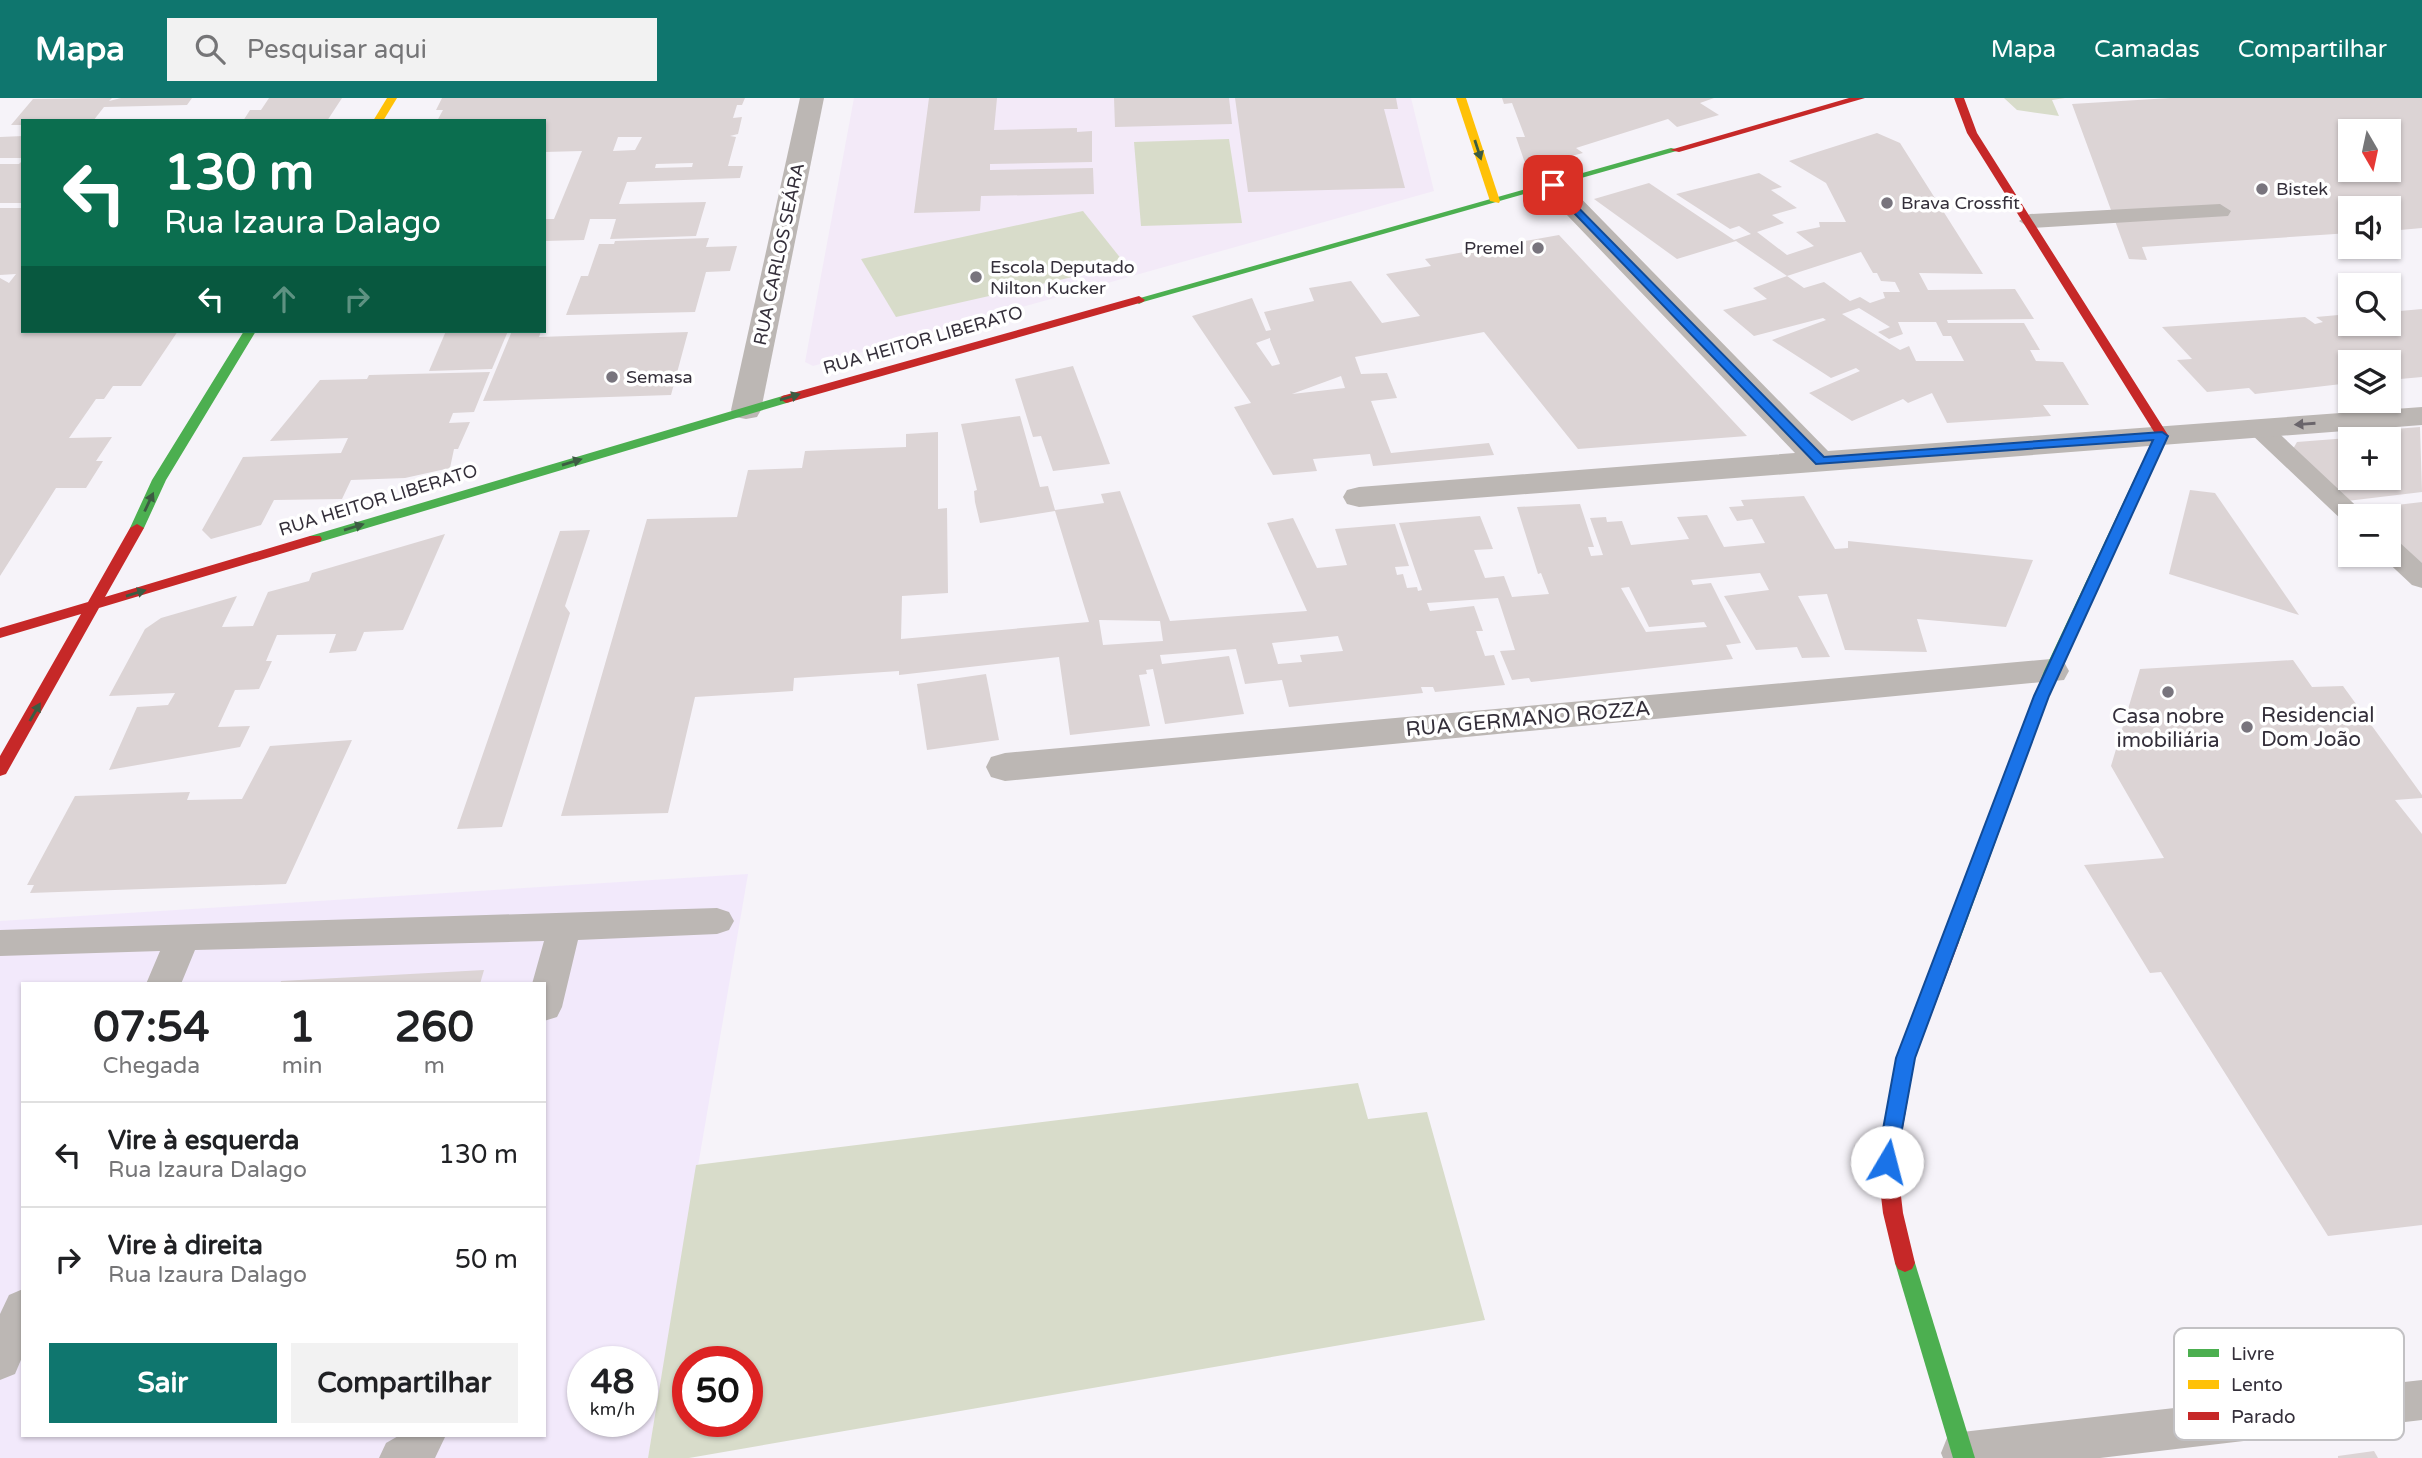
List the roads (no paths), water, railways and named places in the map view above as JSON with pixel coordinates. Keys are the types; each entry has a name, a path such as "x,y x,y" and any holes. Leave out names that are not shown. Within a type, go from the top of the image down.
{"main road":[{"path":"379,119 392,98"},
{"path":"1461,98 1495,201"},
{"name":"RUA HEITOR LIBERATO","path":"0,633 746,410 1860,98"},
{"path":"1959,98 1972,133 2030,221 2162,436 2051,671 1906,1058 1887,1162 1893,1213 1906,1266 1963,1456"},
{"path":"0,770 124,555 159,480 249,333"}],"street":[{"name":"RUA CARLOS SEÁRA","path":"746,410 812,98"},
{"path":"1553,185 1821,461"},
{"path":"1359,497 2422,416"},
{"name":"RUA GERMANO ROZZA","path":"1005,767 2051,671"}],"lane":[{"path":"2030,221 2220,211"},
{"path":"2259,428 2341,504"},
{"path":"2401,559 2422,579"},
{"path":"0,943 184,936 564,928 718,921"},
{"path":"546,999 564,928"},
{"path":"164,982 184,936"},
{"path":"0,1360 21,1313"},
{"path":"2404,1402 2422,1400"},
{"path":"1963,1456 2174,1430"},
{"path":"401,1458 412,1454 424,1437"}],"place":[{"name":"Bistek","path":"2262,189"},
{"name":"Brava Crossfit","path":"1887,203"},
{"name":"Premel","path":"1538,248"},
{"name":"Escola Deputado Nilton Kucker","path":"976,277"},
{"name":"Semasa","path":"612,377"},
{"name":"Casa nobre imobiliária","path":"2168,692"},
{"name":"Residencial Dom João","path":"2247,727"}]}
